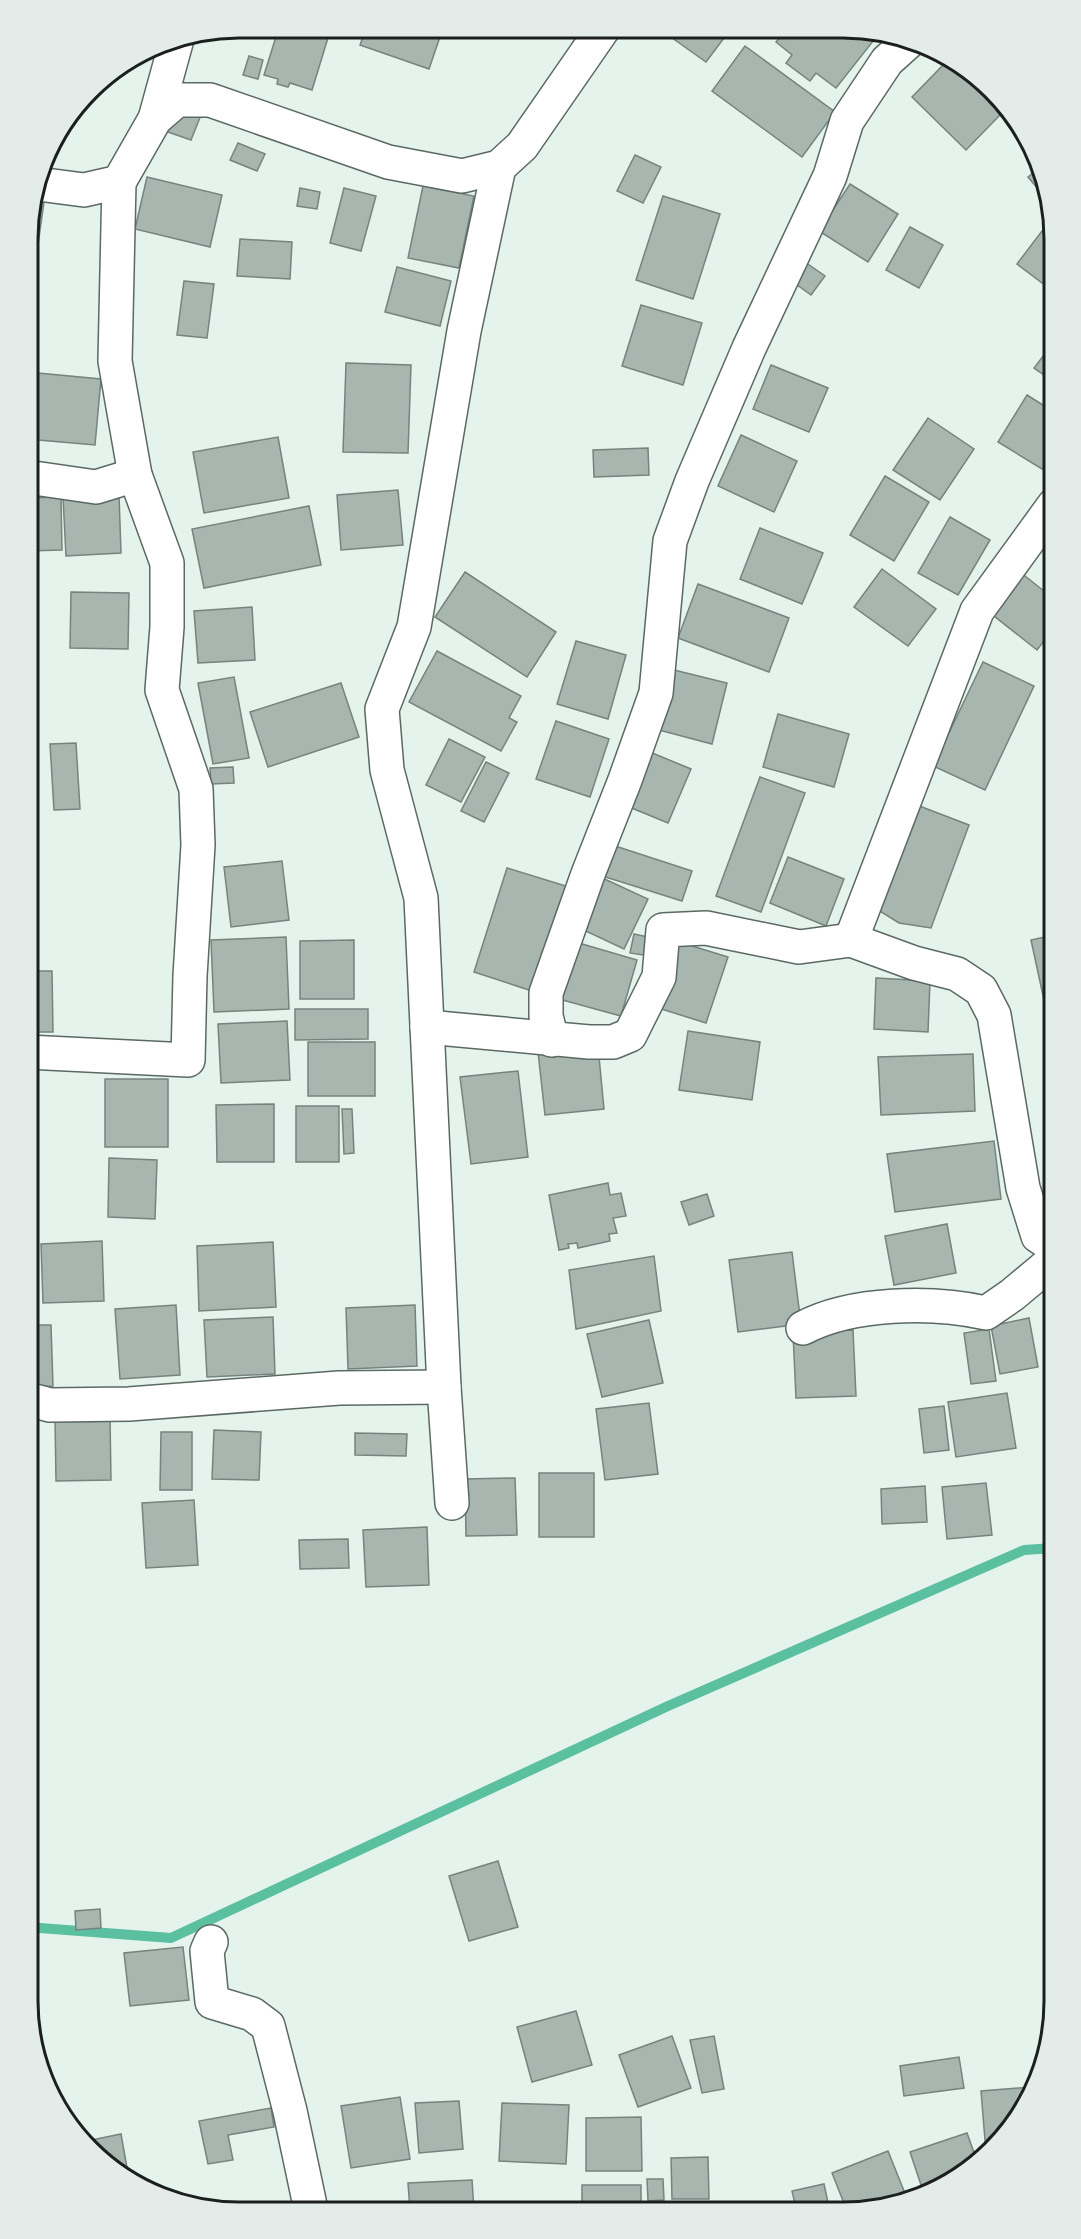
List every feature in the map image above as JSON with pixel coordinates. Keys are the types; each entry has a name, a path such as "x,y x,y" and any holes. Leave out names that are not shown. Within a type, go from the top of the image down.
{"street":[{"path":"155,119 177,100 210,100 388,162 462,176 499,167 522,146 597,38"},
{"path":"552,1040 546,1016 546,993 656,693 670,541 692,481 749,348 830,176 848,121 887,61 903,47"},
{"path":"38,1053 188,1060 190,976 198,845 196,789 162,690 167,627 167,563 135,475 115,361 118,182 155,119 175,48"},
{"path":"452,1503 444,1387 420,898 387,770 382,709 414,627 464,331 499,167"},
{"path":"45,185 84,190 118,182"},
{"path":"38,479 96,487 135,475"},
{"path":"851,940 977,612 1044,519"},
{"path":"427,1026 552,1040 613,1042 630,1035 659,977 663,930 706,928 799,947 851,940 914,963 957,974 981,990 994,1015 1023,1188 1038,1236 1043,1240"},
{"path":"803,1328 846,1313 887,1307 957,1307 986,1313 1043,1269"},
{"path":"38,1402 50,1405 129,1404 339,1388 444,1387"},
{"path":"211,1942 207,1951 212,2001 252,2014 268,2026 290,2110 308,2202"}],"building":[{"path":"276,38 328,38 312,90 290,83 288,87 277,84 278,79 264,75"},
{"path":"362,38 440,38 429,69 360,45"},
{"path":"672,38 724,38 706,62"},
{"path":"779,38 874,40 836,88 816,73 810,81 786,63 792,55 776,42"},
{"path":"745,46 835,112 802,157 712,91"},
{"path":"249,56 263,60 258,79 243,75"},
{"path":"943,65 975,87 1001,115 966,150 912,97"},
{"path":"175,105 201,115 191,140 165,131"},
{"path":"238,143 265,154 257,171 230,160"},
{"path":"635,155 661,167 643,203 617,191"},
{"path":"1033,173 1037,188 1028,177"},
{"path":"147,177 222,195 210,247 135,229"},
{"path":"850,184 898,214 868,262 819,231"},
{"path":"423,186 474,196 459,268 408,258"},
{"path":"300,188 320,192 317,209 297,206"},
{"path":"344,188 376,196 361,251 330,243"},
{"path":"663,196 720,214 693,299 636,280"},
{"path":"41,202 44,202 38,245 39,212"},
{"path":"910,227 943,245 919,288 886,270"},
{"path":"1043,229 1044,284 1017,264"},
{"path":"240,239 292,242 290,279 237,276"},
{"path":"802,260 825,276 811,295 789,279"},
{"path":"397,267 451,281 440,326 385,312"},
{"path":"184,281 214,284 207,338 177,335"},
{"path":"641,305 702,323 683,385 622,366"},
{"path":"1044,355 1044,375 1034,368"},
{"path":"346,363 411,365 408,453 343,452"},
{"path":"771,365 828,388 809,432 753,409"},
{"path":"38,373 101,379 95,445 38,440"},
{"path":"1027,395 1044,406 1044,470 998,442"},
{"path":"928,418 974,449 940,500 893,470"},
{"path":"741,435 797,461 774,512 718,486"},
{"path":"278,437 289,498 204,513 193,452"},
{"path":"648,448 649,475 594,477 593,450"},
{"path":"885,476 929,502 894,561 850,535"},
{"path":"398,490 403,545 341,550 337,495"},
{"path":"119,495 121,553 66,556 63,497"},
{"path":"61,497 62,550 38,551 38,498"},
{"path":"309,506 321,565 204,588 192,529"},
{"path":"950,517 990,540 958,595 918,573"},
{"path":"760,528 823,553 802,604 740,579"},
{"path":"882,569 936,609 908,646 854,607"},
{"path":"465,572 556,632 527,677 435,617"},
{"path":"1020,572 1044,591 1044,641 1037,650 989,612"},
{"path":"698,584 789,618 769,672 678,638"},
{"path":"71,592 129,593 128,649 70,648"},
{"path":"252,607 255,660 198,663 194,611"},
{"path":"576,641 626,655 608,719 557,704"},
{"path":"437,651 521,696 509,718 517,722 501,751 409,702"},
{"path":"983,662 1034,686 985,790 933,766"},
{"path":"670,669 727,683 712,744 655,729"},
{"path":"234,677 249,758 213,764 198,683"},
{"path":"341,683 359,737 268,767 250,712"},
{"path":"778,714 849,734 834,787 763,767"},
{"path":"556,721 609,739 590,797 536,779"},
{"path":"449,739 485,757 461,802 426,785"},
{"path":"76,743 80,809 54,810 50,744"},
{"path":"645,750 691,769 668,823 622,804"},
{"path":"486,762 509,773 484,822 461,811"},
{"path":"233,767 234,783 211,784 210,768"},
{"path":"760,777 805,793 761,912 716,896"},
{"path":"909,802 969,825 931,928 899,923 870,905"},
{"path":"606,843 692,871 682,901 596,874"},
{"path":"788,857 844,879 826,926 770,903"},
{"path":"282,861 289,920 231,927 224,867"},
{"path":"507,868 569,887 535,992 474,972"},
{"path":"598,876 648,899 624,949 575,926"},
{"path":"634,934 653,938 649,956 630,953"},
{"path":"286,937 289,1009 214,1012 211,940"},
{"path":"1044,937 1044,998 1031,940"},
{"path":"354,940 354,999 300,999 300,941"},
{"path":"572,941 637,960 621,1016 555,998"},
{"path":"676,941 728,957 706,1023 655,1007"},
{"path":"38,971 52,971 53,1032 38,1032"},
{"path":"876,978 930,981 928,1032 874,1029"},
{"path":"295,1009 368,1009 368,1039 295,1040"},
{"path":"287,1021 290,1080 221,1083 218,1024"},
{"path":"688,1031 760,1042 752,1100 679,1090"},
{"path":"308,1042 375,1042 375,1096 308,1096"},
{"path":"598,1046 604,1109 545,1115 538,1052"},
{"path":"973,1054 975,1111 881,1115 878,1057"},
{"path":"518,1071 528,1157 471,1164 460,1077"},
{"path":"105,1079 168,1079 168,1147 105,1147"},
{"path":"274,1104 274,1162 217,1162 216,1105"},
{"path":"296,1106 339,1106 339,1162 296,1162"},
{"path":"342,1109 352,1109 354,1153 344,1154"},
{"path":"994,1141 1001,1199 895,1212 887,1154"},
{"path":"109,1158 157,1160 155,1219 108,1217"},
{"path":"608,1183 610,1195 621,1193 626,1216 613,1218 617,1233 609,1234 610,1241 578,1248 577,1243 568,1244 569,1248 559,1250 549,1195"},
{"path":"707,1194 714,1216 689,1225 681,1202"},
{"path":"947,1224 956,1273 894,1285 885,1236"},
{"path":"102,1241 104,1301 43,1303 41,1244"},
{"path":"273,1242 276,1307 199,1311 197,1246"},
{"path":"792,1252 801,1324 738,1332 729,1260"},
{"path":"654,1256 661,1311 576,1329 569,1270"},
{"path":"176,1305 180,1375 120,1379 115,1309"},
{"path":"415,1305 417,1366 348,1369 346,1308"},
{"path":"273,1317 275,1374 207,1377 204,1320"},
{"path":"1029,1318 1038,1367 1000,1374 991,1326"},
{"path":"649,1320 663,1383 602,1397 587,1334"},
{"path":"38,1325 51,1325 53,1386 38,1387"},
{"path":"989,1329 996,1381 971,1384 964,1333"},
{"path":"853,1330 856,1396 796,1398 793,1333"},
{"path":"1007,1393 1016,1448 956,1457 948,1402"},
{"path":"649,1403 658,1474 605,1480 596,1409"},
{"path":"944,1406 949,1450 924,1453 919,1409"},
{"path":"110,1416 111,1480 56,1481 55,1417"},
{"path":"214,1430 261,1432 259,1480 212,1479"},
{"path":"161,1432 192,1432 192,1490 160,1490"},
{"path":"355,1433 407,1434 406,1456 355,1455"},
{"path":"539,1473 594,1473 594,1537 539,1537"},
{"path":"515,1478 517,1535 466,1536 465,1479"},
{"path":"986,1483 992,1535 947,1539 942,1487"},
{"path":"925,1486 927,1522 882,1524 881,1489"},
{"path":"194,1500 198,1565 146,1568 142,1503"},
{"path":"427,1527 429,1585 366,1587 363,1530"},
{"path":"348,1539 349,1568 300,1569 299,1540"},
{"path":"498,1861 518,1927 469,1941 449,1876"},
{"path":"100,1909 101,1928 76,1930 75,1911"},
{"path":"183,1947 189,2000 130,2006 124,1953"},
{"path":"576,2011 592,2065 532,2082 517,2027"},
{"path":"672,2036 691,2088 638,2107 619,2055"},
{"path":"714,2036 724,2089 702,2093 690,2040"},
{"path":"959,2057 964,2088 904,2096 900,2066"},
{"path":"1023,2088 1002,2123 985,2143 981,2091"},
{"path":"400,2097 410,2159 351,2168 341,2106"},
{"path":"459,2101 463,2149 419,2153 415,2103"},
{"path":"502,2103 569,2105 566,2164 499,2161"},
{"path":"271,2108 274,2127 228,2135 233,2160 208,2164 199,2121"},
{"path":"641,2117 642,2171 586,2171 586,2118"},
{"path":"967,2133 974,2152 954,2168 921,2185 910,2152"},
{"path":"121,2134 127,2167 116,2160 93,2140"},
{"path":"888,2151 904,2192 869,2200 843,2202 832,2173"},
{"path":"708,2157 709,2199 672,2199 671,2158"},
{"path":"647,2179 663,2179 664,2200 648,2201"},
{"path":"472,2180 473,2202 409,2202 408,2183"},
{"path":"824,2184 828,2202 795,2202 792,2191"},
{"path":"582,2185 641,2185 641,2202 582,2202"}],"waterway":[{"path":"38,1928 171,1938 668,1706 1024,1550 1043,1549"}]}
